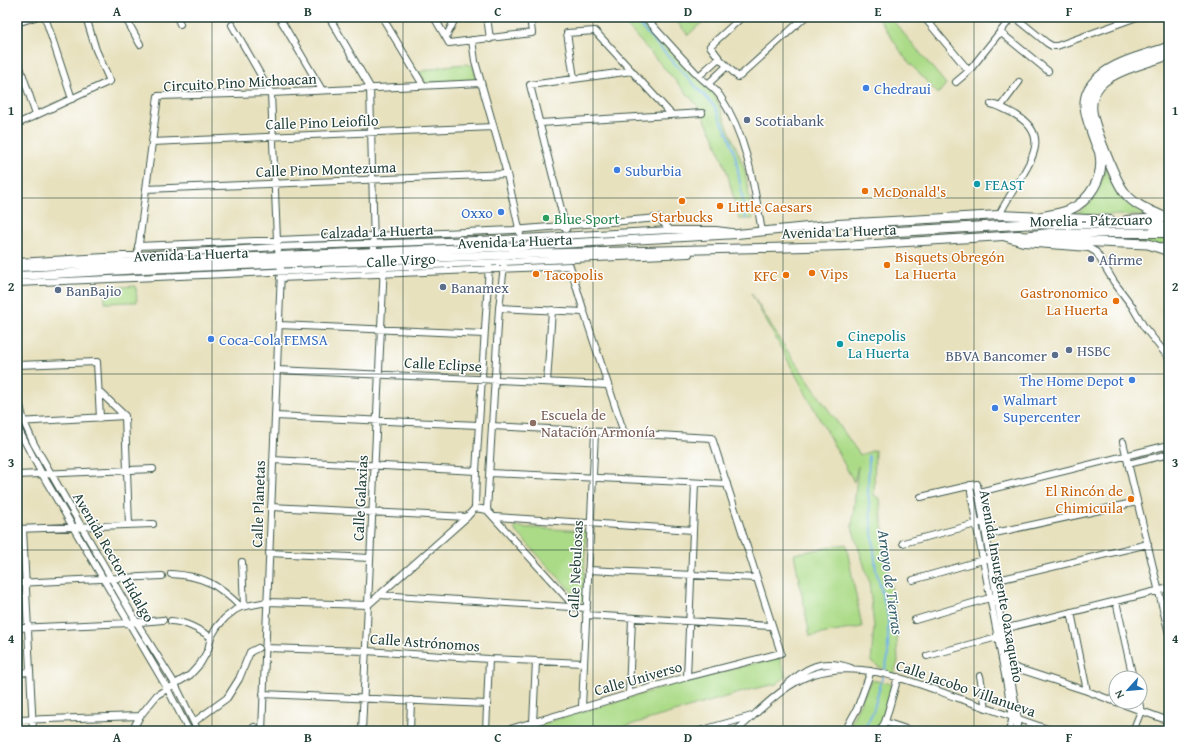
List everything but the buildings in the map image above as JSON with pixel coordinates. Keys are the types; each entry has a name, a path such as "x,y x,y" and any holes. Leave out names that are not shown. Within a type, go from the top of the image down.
{"highway":[{"path":"1040,217 1069,210 1088,196 1094,187 1100,171 1100,155 1085,112 1084,103 1091,84 1099,76 1113,67 1169,48"},
{"path":"1168,218 1132,201 1124,193 1115,175 1097,128 1092,111 1092,101 1095,92 1100,85 1111,77 1169,55"},
{"path":"862,223 889,232 1029,224 1150,224 1160,226 1169,232"},
{"path":"1014,236 1075,241 1148,244 1169,251"}],"main road":[{"name":"Avenida La Huerta","path":"17,267 137,259 280,264 374,248 506,248 737,234 862,223 999,215 1125,220 1168,218"},
{"name":"Morelia - Pátzcuaro","path":"1014,236 1050,233 1169,232"},
{"name":"Avenida La Huerta","path":"523,246 711,249 843,246 1014,236"},
{"name":"Avenida La Huerta","path":"17,276 280,264 490,263 506,248"}],"street":[{"path":"17,23 35,17"},
{"path":"45,17 69,100"},
{"path":"17,124 110,81 96,50 86,17"},
{"path":"125,17 140,44"},
{"path":"177,17 180,24"},
{"path":"279,17 322,90"},
{"path":"329,17 370,87 374,248"},
{"path":"382,17 423,85"},
{"path":"434,17 449,43 532,33 530,17"},
{"path":"446,37 456,17"},
{"path":"488,17 490,38"},
{"path":"645,17 699,76 720,95 731,115 753,178 762,232"},
{"path":"742,17 710,46 736,76 740,76 805,17"},
{"path":"924,17 969,71"},
{"path":"995,17 1007,23"},
{"path":"956,82 969,71 1012,17"},
{"path":"1016,17 1047,43 1052,46 1057,46 1137,17"},
{"path":"232,25 271,93"},
{"path":"574,78 567,33 595,31 672,114"},
{"path":"1000,32 1048,72"},
{"path":"472,40 475,61 507,174 523,246 567,234 607,234 670,230 716,230 728,231 737,234"},
{"path":"17,58 36,116"},
{"path":"699,76 719,58"},
{"path":"708,84 727,66"},
{"path":"567,234 530,84 632,71"},
{"path":"1000,106 1019,82"},
{"name":"Circuito Pino Michoacan","path":"137,259 158,96 271,93 370,87 481,83"},
{"name":"Calle Planetas","path":"262,731 280,278 271,93"},
{"path":"991,104 1000,106 1026,121 1034,134 1036,146 1031,161 999,215"},
{"path":"540,123 702,113"},
{"name":"Calle Pino Leiofilo","path":"152,142 493,127"},
{"name":"Calle Pino Montezuma","path":"146,189 507,174"},
{"name":"Calzada La Huerta","path":"138,246 519,229 659,218 670,230"},
{"path":"1000,237 1023,243 1089,248 1096,252 1114,282 1132,306 1144,328 1169,358"},
{"name":"Calzada La Huerta","path":"17,262 137,259 278,247 506,248 693,254 711,249"},
{"path":"132,731 140,716 157,695 190,675 200,664 208,650 211,638 225,618 243,607 267,602 368,605 467,517 475,508 478,426 484,334 490,263 497,247"},
{"path":"487,510 499,308 506,248"},
{"name":"Calle Galaxias","path":"362,731 384,263"},
{"name":"Calle Virgo","path":"280,278 383,274 490,263 504,269 570,266 584,312"},
{"path":"17,283 280,264"},
{"path":"499,308 584,312 624,433"},
{"path":"548,382 552,310"},
{"path":"279,325 484,334"},
{"path":"17,365 97,362 100,418"},
{"name":"Calle Eclipse","path":"277,370 607,385"},
{"path":"99,391 125,416 129,525"},
{"name":"Avenida Rector Hidalgo","path":"17,393 20,422 82,526 137,623 175,684 198,731"},
{"path":"20,422 125,416"},
{"path":"275,416 478,426"},
{"path":"492,426 712,438 771,626 586,616"},
{"name":"Avenida Rector Hidalgo","path":"17,427 42,474 167,688 188,728"},
{"name":"Calle Nebulosas","path":"582,707 595,432"},
{"path":"1123,442 1169,634"},
{"path":"979,492 1169,445"},
{"path":"1128,464 1169,454"},
{"path":"273,460 476,471"},
{"path":"17,475 153,469"},
{"path":"490,473 726,484"},
{"path":"687,677 688,621 695,483"},
{"name":"Avenida Insurgente Oaxaqueño","path":"1009,731 1016,718 1001,636 1003,628 983,522 979,492 977,484 970,485 990,598 1001,636 1010,666 1016,718 1016,731"},
{"path":"921,497 970,485"},
{"path":"986,535 1137,502"},
{"path":"271,507 467,517"},
{"path":"475,508 487,510 495,517 575,607"},
{"path":"495,517 693,530"},
{"path":"903,543 983,522"},
{"path":"33,731 25,583 20,529 153,524"},
{"path":"994,581 1148,544"},
{"path":"269,553 370,558"},
{"path":"913,580 990,558"},
{"path":"242,562 243,607"},
{"path":"588,570 756,578"},
{"path":"171,574 189,575 206,580 233,598 243,607"},
{"path":"17,583 162,576"},
{"path":"1003,628 1169,588"},
{"path":"379,595 587,608"},
{"path":"915,620 997,596"},
{"path":"1116,601 1131,670"},
{"path":"1071,612 1087,691"},
{"path":"629,694 632,618"},
{"path":"17,628 137,623 163,620"},
{"path":"171,621 181,622 192,626 211,638"},
{"name":"Calle Universo","path":"504,731 687,677 781,653 771,626"},
{"path":"927,656 1001,636"},
{"path":"194,722 227,698 239,679 250,652 258,648"},
{"name":"Calle Astrónomos","path":"265,648 366,651 489,659 584,663"},
{"path":"486,731 489,659"},
{"path":"533,722 536,661"},
{"path":"736,731 756,715 793,678 808,668 821,664 838,663 854,669"},
{"path":"1010,666 1108,699"},
{"path":"808,668 810,675"},
{"path":"775,696 810,675 823,672 854,669"},
{"name":"Calle Jacobo Villanueva","path":"854,669 896,676 1053,731"},
{"path":"17,673 30,672"},
{"path":"845,731 857,709 873,672"},
{"path":"880,731 885,722 896,676"},
{"path":"980,676 986,708"},
{"path":"263,694 487,704"},
{"path":"410,731 411,700"},
{"path":"1133,731 1141,711 1169,721"},
{"path":"699,731 756,715"},
{"path":"17,720 140,716"},
{"path":"885,722 912,731"},
{"path":"248,731 254,727"},
{"path":"182,731 188,728"}],"green space":[{"path":"619,17 637,17 691,73 715,95 745,170 753,219 739,219 727,172 714,137 697,105"},
{"path":"673,17 708,17 688,35"},
{"path":"878,17 890,17 946,84 938,94 905,58"},
{"path":"467,64 473,66 477,81 426,84 419,72 444,66"},
{"path":"1105,166 1121,197 1133,207 1151,216 1075,214 1088,205 1093,199 1099,188"},
{"path":"1126,238 1169,238 1169,248 1126,240"},
{"path":"136,286 137,302 105,303 105,288"},
{"path":"751,293 782,343 860,455 875,450 874,495 880,499 885,553 896,614 898,662 893,675 871,662 874,627 869,581 852,527 858,466 854,482"},
{"path":"516,527 586,531 583,604 514,529"},
{"path":"846,544 862,627 810,636 794,554"},
{"path":"779,657 786,677 776,684 753,689 609,731 517,731 682,682"},
{"path":"871,680 888,683 892,686 882,721 877,731 847,731"}],"waterway":[{"path":"632,17 715,107 730,139 736,159 746,219"},
{"name":"Arroyo de Tierras","path":"863,731 873,712 888,657 888,616 876,570 868,492 869,456"}],"place":[{"name":"Chedraui","path":"866,88"},
{"name":"Scotiabank","path":"747,120"},
{"name":"Suburbia","path":"617,170"},
{"name":"FEAST","path":"977,184"},
{"name":"McDonald's","path":"865,191"},
{"name":"Starbucks","path":"682,201"},
{"name":"Little Caesars","path":"720,206"},
{"name":"Oxxo","path":"501,212"},
{"name":"Blue Sport","path":"546,218"},
{"name":"Afirme","path":"1091,259"},
{"name":"Bisquets Obregón La Huerta","path":"887,265"},
{"name":"Vips","path":"812,273"},
{"name":"Tacopolis","path":"536,274"},
{"name":"KFC","path":"786,275"},
{"name":"Banamex","path":"443,287"},
{"name":"BanBajio","path":"58,290"},
{"name":"Gastronomico La Huerta","path":"1116,301"},
{"name":"Coca-Cola FEMSA","path":"211,339"},
{"name":"Cinepolis La Huerta","path":"840,344"},
{"name":"HSBC","path":"1069,350"},
{"name":"BBVA Bancomer","path":"1055,355"},
{"name":"The Home Depot","path":"1132,380"},
{"name":"Walmart Supercenter","path":"995,408"},
{"name":"Escuela de Natación Armonía","path":"533,423"},
{"name":"El Rincón de Chimicuila","path":"1131,499"}]}
